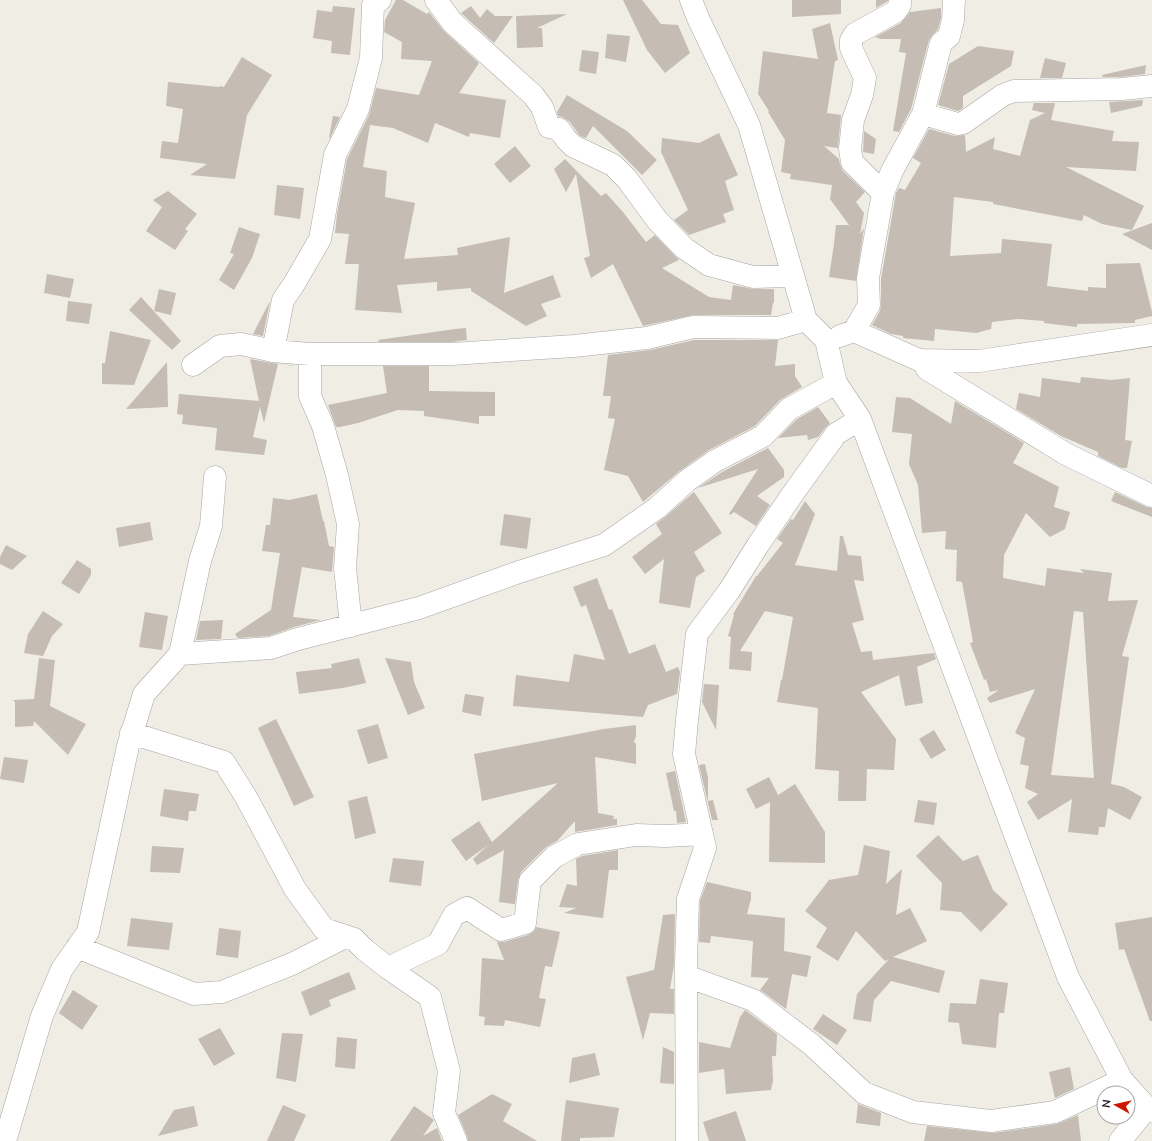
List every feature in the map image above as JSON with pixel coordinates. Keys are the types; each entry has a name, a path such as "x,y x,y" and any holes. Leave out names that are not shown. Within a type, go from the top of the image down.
{"street":[{"path":"273,351 283,300 320,239 335,155 358,109 371,58 373,5 380,0"},
{"path":"436,0 452,22 533,95 542,107 549,127 560,129 566,139 573,146 613,165 627,179 656,220 684,248 708,265 753,277 792,276"},
{"path":"691,0 698,18 749,125 806,320 826,340 836,383 860,420 1068,977 1122,1080 1150,1110 1120,1141"},
{"path":"883,193 852,162 850,149 854,120 862,95 865,78 851,48 851,40 855,34 895,12 900,6 900,0"},
{"path":"854,331 869,305 868,278 883,193 892,171 923,114 941,43 949,36 953,20 954,0"},
{"path":"923,114 958,124 963,123 1003,95 1014,91 1122,89 1152,86"},
{"path":"193,365 220,346 241,344 273,351 310,354 452,354 574,346 647,338 693,327 778,328 806,320"},
{"path":"826,340 854,331 922,360 927,369 972,395 1066,454 1152,496"},
{"path":"919,360 980,361 1152,335"},
{"path":"310,354 310,396 323,426 348,524 345,568 351,626"},
{"path":"180,654 270,648 298,639 419,608 519,572 604,545 657,508 688,480 716,461 763,436 789,409 836,383"},
{"path":"687,1141 686,976 688,899 705,848 684,754 697,634 729,591 794,492 836,434 860,420"},
{"path":"5,1141 42,1016 62,969 88,932 131,733 144,694 180,654 200,561 211,526 215,477"},
{"path":"131,733 224,762 246,797 295,889 324,929 354,939 364,950 430,997 449,1071 444,1113 456,1141"},
{"path":"388,968 438,944 454,915 467,908 501,930 525,923 530,881 554,857 578,844 636,835 666,836 702,834"},
{"path":"77,947 194,994 222,992 292,964 345,937"},
{"path":"686,976 753,1000 812,1045 864,1093 913,1112 991,1121 1055,1112 1122,1080"}],"building":[{"path":"396,0 403,0 427,14 429,12 444,31 479,63 459,93 506,100 500,138 470,133 469,137 435,123 428,143 393,128 370,125 363,167 387,171 385,197 415,203 404,259 458,255 457,248 510,237 504,293 553,275 561,297 541,304 547,316 526,326 471,291 471,288 437,291 437,282 397,285 402,313 355,310 359,264 345,264 349,234 335,233 347,159 369,115 376,88 419,95 432,61 401,59 402,42 384,32 385,20"},
{"path":"623,0 642,0 661,24 678,25 690,53 665,73 647,50"},
{"path":"792,0 841,0 841,14 792,17"},
{"path":"876,0 888,0 888,1 876,8"},
{"path":"333,6 355,8 350,55 331,53 332,41 313,38 317,10 332,12"},
{"path":"471,6 480,18 487,9 495,16 513,16 494,43 461,13"},
{"path":"941,8 941,18 938,29 929,40 911,109 899,132 893,131 906,53 899,52 901,39 881,39 875,37 901,23 910,12"},
{"path":"567,14 537,28 542,28 543,47 517,48 516,16"},
{"path":"830,23 838,60 835,61 827,113 841,115 838,148 824,146 839,159 843,171 865,192 856,202 864,213 860,234 864,228 856,281 829,277 836,225 849,225 830,199 832,185 790,179 791,174 781,172 785,140 758,94 763,51 818,59 812,29"},
{"path":"607,34 630,36 626,62 605,58"},
{"path":"978,46 1014,51 1011,66 963,96 963,108 958,111 938,105 949,64"},
{"path":"582,50 599,52 596,74 579,71"},
{"path":"242,57 272,75 247,115 235,179 190,175 207,164 160,158 162,141 178,143 183,109 166,106 168,82 224,87"},
{"path":"1045,58 1066,63 1062,78 1040,78"},
{"path":"1146,65 1145,74 1121,77 1103,77 1102,75"},
{"path":"567,95 627,131 657,160 642,175 593,126 586,138 580,136 569,121 558,116 557,112"},
{"path":"1143,100 1142,106 1111,113 1109,102"},
{"path":"1034,103 1055,103 1051,120 1114,131 1112,141 1139,142 1136,171 1066,167 1144,206 1132,230 1102,224 1084,215 1082,221 993,204 993,202 954,197 950,256 1001,253 1002,239 1052,244 1047,286 1088,291 1088,287 1106,288 1106,264 1140,263 1152,316 1135,320 1135,323 1077,324 1077,327 1044,323 1044,321 1019,319 992,322 991,329 976,333 935,329 934,341 903,338 903,336 891,334 872,325 880,311 881,279 896,193 899,188 905,190 921,163 913,158 929,129 955,136 965,135 966,152 995,137 993,149 1020,156 1030,120 1045,113 1032,110"},
{"path":"333,116 340,117 329,138"},
{"path":"864,131 876,139 874,154 863,152"},
{"path":"719,133 738,175 725,181 734,210 723,214 726,222 689,235 674,220 688,210 661,152 662,138 699,143"},
{"path":"515,146 531,166 510,183 494,164"},
{"path":"565,159 601,196 606,193 646,242 655,235 679,260 662,268 709,297 731,300 733,285 753,289 774,289 774,303 771,315 693,315 643,326 613,264 591,278 584,258 590,256 576,174 566,192 554,169"},
{"path":"277,185 304,188 300,219 274,215"},
{"path":"168,191 197,214 185,229 188,231 175,250 146,231 162,207 153,200"},
{"path":"1152,223 1152,250 1122,234"},
{"path":"239,227 260,234 252,258 234,290 219,280 234,254 230,253"},
{"path":"47,274 74,279 70,298 44,293"},
{"path":"159,289 176,293 171,315 154,311"},
{"path":"141,297 181,341 172,350 129,310"},
{"path":"68,301 92,304 89,324 66,321"},
{"path":"270,301 263,336 253,334"},
{"path":"466,328 467,340 452,342 379,342 378,340 455,329"},
{"path":"110,331 151,340 134,385 102,384 102,363 105,363"},
{"path":"694,340 778,340 775,366 795,364 795,376 802,387 780,400 755,426 709,450 681,470 643,502 628,476 604,470 615,419 608,418 611,396 603,396 608,355 650,350"},
{"path":"250,359 298,366 278,364 264,423 260,407 253,437 267,440 264,455 215,450 217,428 182,424 183,415 177,414 179,394 259,401"},
{"path":"167,362 168,407 126,409"},
{"path":"383,366 429,366 429,391 495,392 495,416 479,416 479,424 424,416 424,411 398,410 358,423 336,427 328,405 387,393"},
{"path":"1081,377 1111,380 1130,378 1125,440 1132,441 1127,468 1122,468 1098,456 1098,452 1061,436 1016,409 1019,393 1040,397 1042,378 1080,383"},
{"path":"896,397 910,398 951,424 955,401 1024,443 1013,463 1059,487 1054,507 1070,512 1065,529 1050,537 1026,513 1004,555 1003,578 1045,586 1047,568 1084,573 1080,569 1112,573 1108,601 1138,600 1122,656 1129,657 1111,784 1124,787 1142,797 1130,820 1108,808 1105,827 1099,827 1098,835 1068,832 1072,799 1038,820 1027,802 1038,794 1025,788 1029,766 1020,764 1025,738 1015,733 1035,689 990,703 987,698 999,690 990,692 986,679 984,680 970,643 973,642 962,582 956,581 957,550 945,549 946,531 922,533 918,485 909,464 912,434 892,432","holes":["1074,611 1083,612 1094,778 1051,775"]},
{"path":"818,407 830,423 818,437 808,440 807,435 778,438 797,419"},
{"path":"768,448 784,470 784,477 757,496 770,505 756,526 734,512 730,515 729,514 758,469 698,488 722,472"},
{"path":"694,492 722,533 694,552 705,571 696,577 690,608 659,603 664,559 645,574 632,557 662,534 656,524"},
{"path":"1115,492 1152,508 1152,517 1111,501"},
{"path":"317,494 329,546 334,547 332,572 302,567 293,617 321,620 294,627 269,636 238,638 235,634 271,610 280,553 262,551 266,525 270,525 273,498 289,500"},
{"path":"805,501 815,514 795,565 837,571 840,536 843,536 848,555 861,556 864,581 854,580 864,620 852,623 861,652 872,651 873,660 934,653 936,659 917,667 923,703 905,706 899,675 861,692 896,739 894,770 867,769 866,801 838,801 839,771 815,769 818,708 777,702 793,617 765,611 740,651 752,652 751,671 729,669 731,637 728,636 733,614 756,576 783,543 777,539 791,519 793,520"},
{"path":"504,514 531,518 527,549 500,545"},
{"path":"150,522 153,540 119,547 116,528"},
{"path":"6,545 27,556 12,570 0,564 0,557"},
{"path":"77,560 91,569 91,575 79,594 61,583"},
{"path":"597,578 609,610 612,609 629,654 655,644 666,672 678,667 680,672 677,694 648,705 643,717 513,706 516,675 569,682 574,654 605,660 586,605 581,607 573,587"},
{"path":"43,611 63,624 52,636 43,656 24,653 28,634"},
{"path":"145,612 168,616 162,650 139,647"},
{"path":"223,620 221,639 196,640 200,621"},
{"path":"39,658 55,660 50,706 86,724 68,755 34,721 33,726 15,727 15,702 13,700 34,699"},
{"path":"359,658 366,683 343,688 299,694 296,672 332,668 331,664"},
{"path":"385,658 411,662 414,682 425,708 408,715"},
{"path":"704,684 719,685 716,730 702,702"},
{"path":"465,694 484,697 481,716 462,712"},
{"path":"276,719 314,797 294,806 258,728"},
{"path":"378,724 388,758 368,764 357,730"},
{"path":"636,725 636,736 634,742 636,744 636,764 595,757 598,813 614,816 613,819 617,819 617,825 575,832 575,821 557,841 545,848 521,872 518,880 515,904 499,902 504,850 477,865 473,859 488,845 466,861 451,840 479,821 492,842 558,783 482,801 474,754 604,729"},
{"path":"934,730 946,750 931,759 919,739"},
{"path":"4,757 28,760 24,783 0,779"},
{"path":"705,764 708,778 708,801 713,800 718,820 712,820 699,765"},
{"path":"675,771 686,822 677,823 676,811 674,811 666,773"},
{"path":"769,777 778,795 795,784 825,832 825,863 769,862 770,802 756,809 746,789"},
{"path":"164,789 199,794 196,811 189,811 188,821 160,816"},
{"path":"367,796 376,833 355,839 348,801"},
{"path":"918,800 937,803 934,825 914,822"},
{"path":"938,835 963,861 978,855 993,890 1008,904 981,932 961,912 940,910 942,883 916,856"},
{"path":"864,845 890,851 886,884 902,869 896,915 910,908 927,941 893,957 945,971 939,993 891,981 874,1000 871,1022 853,1019 857,994 889,959 885,961 856,931 838,961 816,947 827,928 805,911 829,880 858,875"},
{"path":"152,846 184,848 180,873 150,872"},
{"path":"618,850 618,870 609,870 603,918 564,913 576,908 559,907 567,884 577,886 576,859 582,856"},
{"path":"393,858 424,861 421,886 389,882"},
{"path":"707,882 751,892 751,899 747,914 785,918 784,951 811,956 807,977 792,974 786,1009 760,990 769,978 751,977 753,941 711,936 710,943 699,942 700,901"},
{"path":"675,914 674,965 670,989 674,989 674,1014 650,1013 643,1040 626,977 654,970 663,915"},
{"path":"1152,917 1152,1021 1150,1021 1124,949 1119,950 1115,923"},
{"path":"131,918 173,923 169,950 127,946"},
{"path":"536,927 560,932 552,967 545,966 539,998 546,999 540,1027 505,1020 504,1026 484,1025 485,1017 479,1016 482,958 504,960 497,942 504,942 528,935 534,931"},
{"path":"219,928 241,931 238,958 216,955"},
{"path":"349,972 356,989 329,1000 331,1006 310,1016 301,992"},
{"path":"980,979 1008,983 1004,1013 999,1013 996,1048 962,1044 959,1023 948,1022 950,1003 976,1004"},
{"path":"73,990 98,1006 82,1030 59,1013"},
{"path":"745,1010 777,1034 776,1056 772,1056 773,1081 771,1090 726,1094 724,1069 699,1073 699,1042 730,1048 740,1017"},
{"path":"823,1014 847,1030 837,1045 813,1029"},
{"path":"220,1028 235,1054 214,1066 198,1039"},
{"path":"282,1033 303,1034 296,1082 276,1078"},
{"path":"337,1037 357,1039 355,1069 335,1067"},
{"path":"663,1047 674,1052 674,1084 660,1083"},
{"path":"595,1053 600,1075 569,1083 572,1058"},
{"path":"1070,1067 1074,1089 1055,1098 1049,1072"},
{"path":"492,1094 512,1104 503,1121 537,1141 468,1141 458,1115"},
{"path":"566,1100 619,1108 614,1137 580,1138 580,1141 561,1141"},
{"path":"858,1104 881,1113 880,1126 856,1123"},
{"path":"283,1105 306,1115 294,1141 267,1141"},
{"path":"194,1106 198,1126 158,1136 174,1110"},
{"path":"414,1106 434,1120 423,1136 437,1128 442,1141 390,1141"},
{"path":"736,1111 746,1141 709,1141 703,1122"},
{"path":"1078,1115 1081,1141 924,1141 927,1126 993,1133 1057,1124"}]}
